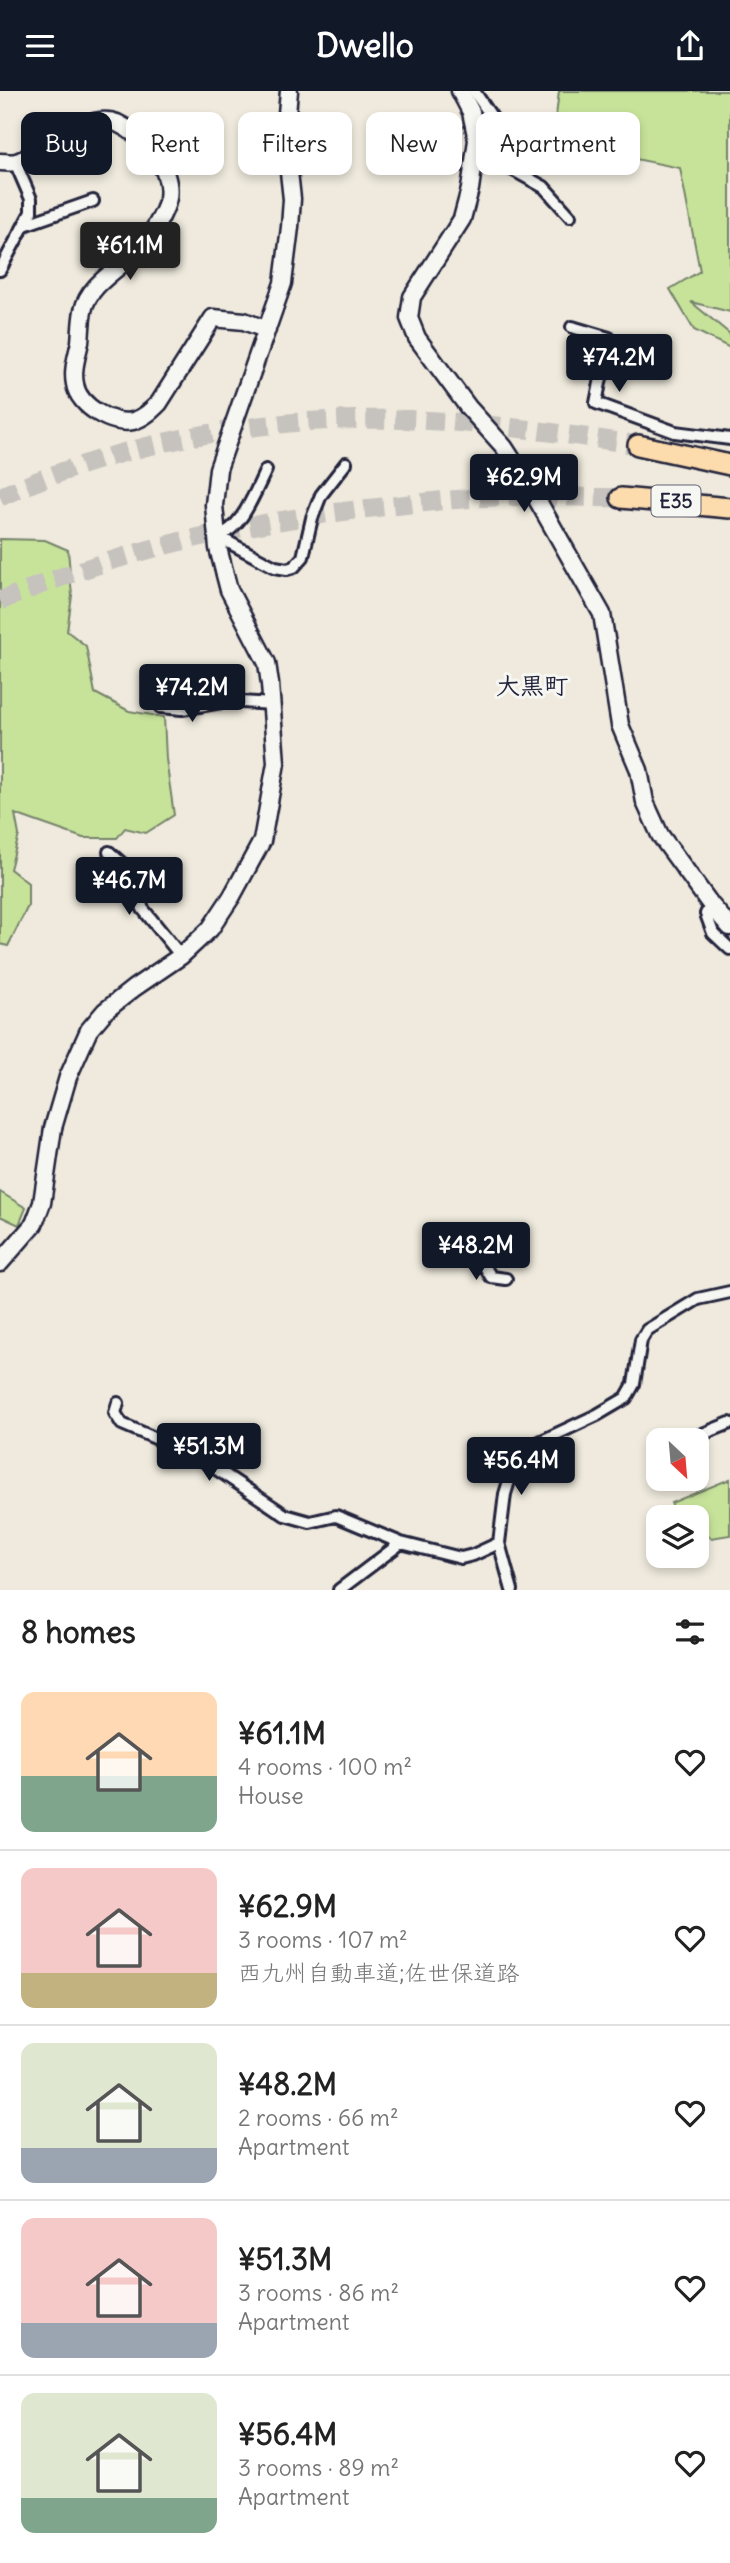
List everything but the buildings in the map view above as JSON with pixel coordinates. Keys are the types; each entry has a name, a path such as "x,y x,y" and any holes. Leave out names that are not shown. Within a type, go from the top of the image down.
{"highway":[{"name":"E35","path":"638,445 730,465"},
{"name":"E35","path":"621,498 730,507"}],"street":[{"path":"0,1263 29,1231 42,1203 53,1128 68,1077 89,1030 115,1003 181,956 210,929 232,896 262,841 276,763 267,663 229,590 217,536 214,505 218,468 283,283 292,199 285,136 289,91"},
{"path":"460,91 471,112 476,140"},
{"path":"474,91 488,112"},
{"path":"0,270 27,224 31,212 31,199 8,162 99,120 116,123 150,150 163,166 169,189 161,215 140,247 87,297 74,365 75,387 86,403 116,421 133,421 147,414 159,403 213,318 244,321 267,330"},
{"path":"476,150 462,219 412,297 410,318 417,338 468,407 504,447 530,487 602,614 620,725 639,771 645,802 660,835 730,927"},
{"path":"525,175 544,187 570,216"},
{"path":"27,224 93,201"},
{"path":"572,327 609,338 596,403 676,432 730,439"},
{"path":"217,536 275,567 294,567 303,557 312,517 321,495 346,463"},
{"path":"217,536 227,534 243,513 266,470"},
{"path":"154,683 161,707 182,709 227,701 272,703"},
{"path":"109,852 127,868 143,909 181,956"},
{"path":"711,905 706,914 713,933 730,949"},
{"path":"482,1249 485,1267 491,1277 506,1279"},
{"path":"512,1590 499,1543 505,1494 513,1468 531,1445 597,1415 626,1398 634,1384 641,1340 647,1330 698,1299 730,1292"},
{"path":"118,1403 116,1413 122,1424 197,1456 285,1515 310,1522 336,1516 401,1543 461,1558 499,1543"},
{"path":"709,1432 730,1423"},
{"path":"339,1590 401,1543"}],"green space":[{"path":"559,91 730,91 730,312 691,302 730,334 730,348 694,330 670,289 700,271 680,168 640,160 640,112 557,112"},
{"path":"0,539 45,540 68,550 72,596 67,631 86,646 95,693 129,711 164,717 166,759 174,815 146,833 125,828 117,838 83,838 15,814 19,835 10,869 28,883 28,906 8,946 0,944"},
{"path":"0,1192 26,1208 19,1225 0,1216"},
{"path":"730,1479 730,1535 711,1538 709,1536 709,1505 671,1503 700,1491 709,1491 709,1488"}],"tunnel":[{"path":"0,497 104,458 214,433 270,425 382,419 437,421 638,445"},
{"path":"0,601 47,582 144,551 292,519 472,498 621,498"}],"district":[{"name":"大黒町","path":"532,685"}]}
